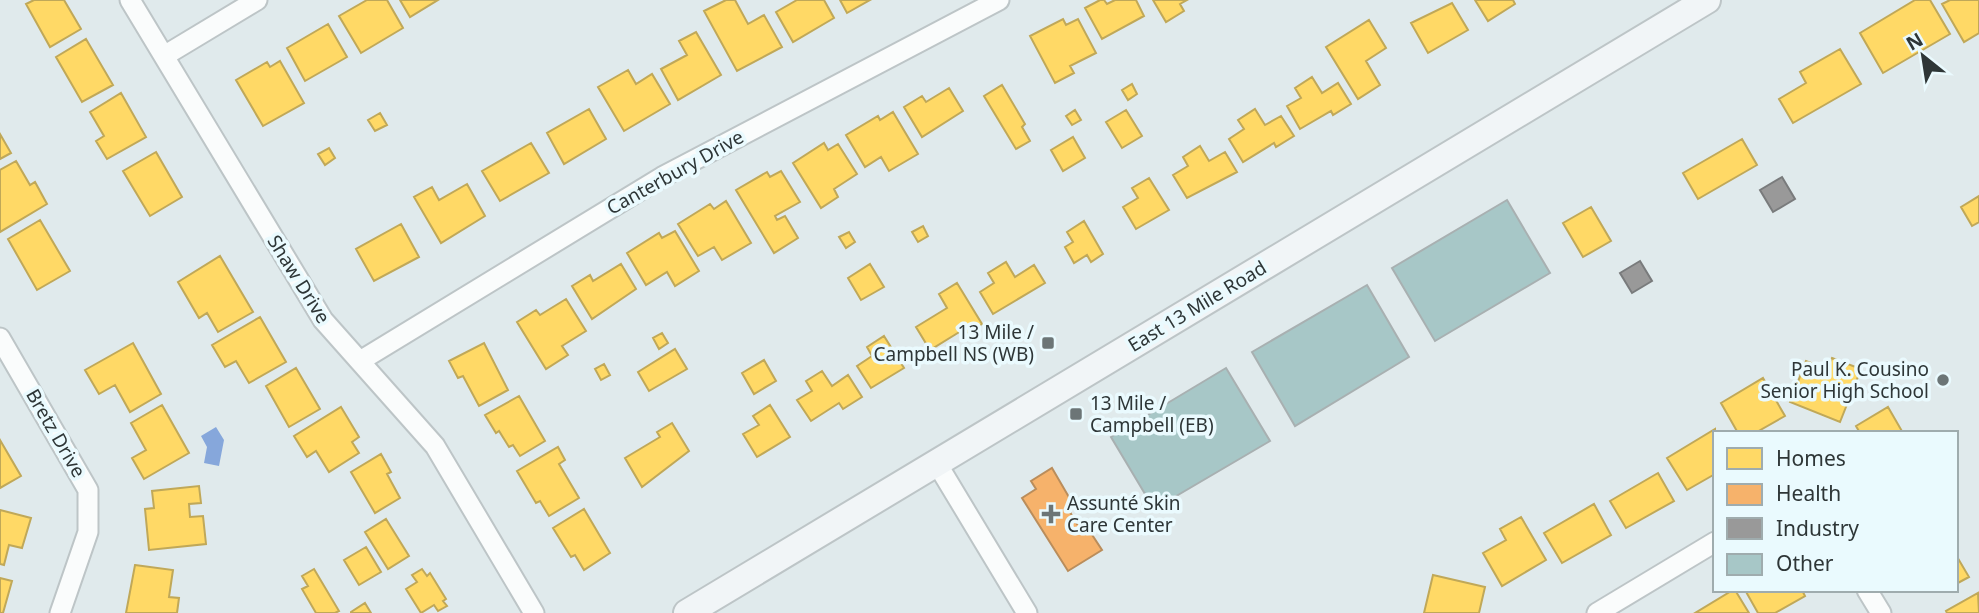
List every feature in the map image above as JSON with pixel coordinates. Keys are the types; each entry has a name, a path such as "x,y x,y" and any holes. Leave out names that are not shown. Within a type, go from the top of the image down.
{"main road":[{"name":"East 13 Mile Road","path":"687,613 1707,0"}],"street":[{"name":"Shaw Drive","path":"130,0 323,320 435,446 534,613"},
{"path":"164,56 257,0"},
{"name":"Canterbury Drive","path":"360,361 662,177 999,0"},
{"name":"Bretz Drive","path":"0,338 88,491 88,532 60,613"},
{"path":"936,462 1027,613"},
{"path":"1597,613 1713,542"},
{"path":"1868,592 1881,613"}],"water":[{"path":"216,427 224,440 219,466 204,463 207,447 201,436"}],"building: Homes":[{"path":"34,0 64,0 81,29 50,47 26,4"},
{"path":"367,0 387,0 403,28 361,53 339,16"},
{"path":"400,0 438,0 410,17"},
{"path":"726,0 735,0 748,24 764,15 782,47 737,71 704,11"},
{"path":"797,0 824,0 834,18 793,42 776,12"},
{"path":"840,0 870,0 847,13"},
{"path":"1100,0 1107,4 1115,0 1136,0 1144,16 1102,39 1085,8"},
{"path":"1153,0 1187,0 1180,4 1184,11 1166,22"},
{"path":"1475,0 1513,0 1515,4 1488,21"},
{"path":"1915,0 1930,0 1950,34 1883,73 1860,33"},
{"path":"1950,0 1979,0 1979,33 1964,42 1942,4"},
{"path":"1452,3 1468,30 1428,53 1411,23"},
{"path":"1063,19 1066,25 1078,19 1096,53 1070,66 1074,73 1055,83 1030,36"},
{"path":"1369,20 1386,48 1366,61 1380,85 1358,99 1326,47"},
{"path":"328,24 347,57 305,81 287,48"},
{"path":"696,32 721,75 678,100 661,69 687,55 679,41"},
{"path":"86,39 113,85 82,102 56,57"},
{"path":"1840,49 1861,84 1793,123 1779,99 1806,83 1800,72"},
{"path":"280,61 304,103 263,126 236,80 267,62 270,67"},
{"path":"628,70 636,84 652,74 670,104 624,131 598,87"},
{"path":"1312,77 1322,93 1338,83 1351,104 1333,115 1331,111 1300,129 1287,106 1301,98 1295,88"},
{"path":"1132,84 1137,94 1128,100 1122,90"},
{"path":"1002,85 1025,124 1022,127 1030,141 1016,149 984,96"},
{"path":"949,88 963,111 922,137 904,107 922,96 926,102"},
{"path":"121,93 146,137 107,159 96,141 104,136 90,112"},
{"path":"589,109 606,139 564,164 547,133"},
{"path":"1255,109 1265,125 1281,116 1294,136 1276,147 1274,143 1243,162 1229,139 1244,129 1238,120"},
{"path":"1075,110 1081,120 1072,125 1066,116"},
{"path":"1126,110 1142,136 1122,148 1106,122"},
{"path":"893,112 918,154 889,171 881,157 865,167 846,135 878,116 880,120"},
{"path":"380,113 387,125 375,131 368,120"},
{"path":"0,134 11,153 0,159"},
{"path":"1073,137 1085,158 1063,171 1051,150"},
{"path":"1742,139 1757,165 1698,199 1683,173"},
{"path":"531,143 549,173 500,201 482,171"},
{"path":"824,143 828,150 838,144 857,174 834,189 838,197 821,208 793,163"},
{"path":"1200,146 1209,161 1225,152 1237,172 1187,198 1173,175 1188,166 1183,157"},
{"path":"329,148 335,158 325,165 318,154"},
{"path":"156,152 182,197 150,216 123,171"},
{"path":"16,161 30,185 35,182 47,204 0,232 0,170"},
{"path":"781,171 800,202 775,216 777,220 785,216 798,238 774,253 736,190 767,172 770,177"},
{"path":"1149,178 1169,210 1136,229 1123,207 1138,198 1132,188"},
{"path":"467,184 485,216 441,243 414,197 432,187 439,200"},
{"path":"1979,196 1979,222 1972,226 1961,207"},
{"path":"726,201 751,243 722,260 714,247 698,256 678,224 710,204 714,209"},
{"path":"1591,207 1611,241 1583,257 1563,223"},
{"path":"40,220 70,271 37,290 8,239"},
{"path":"1084,221 1103,254 1091,262 1087,255 1074,263 1065,247 1073,242 1067,232"},
{"path":"401,224 419,257 374,281 356,249"},
{"path":"923,226 928,236 918,242 912,232"},
{"path":"675,231 699,271 675,286 667,272 646,285 627,253 659,233 662,238"},
{"path":"849,232 855,242 846,248 839,237"},
{"path":"220,256 253,312 218,332 207,313 199,318 178,282"},
{"path":"1006,262 1015,277 1034,265 1045,283 993,314 980,292 994,283 988,273"},
{"path":"621,264 636,289 592,319 572,286 590,275 593,281"},
{"path":"870,264 884,287 861,300 848,278"},
{"path":"957,283 982,324 964,335 961,331 930,350 916,327 947,308 939,294"},
{"path":"566,299 586,331 562,346 568,355 546,369 517,322 536,310 540,315"},
{"path":"260,317 286,362 249,383 236,361 225,367 212,345"},
{"path":"662,333 668,343 659,349 653,338"},
{"path":"884,336 904,368 871,388 857,366 872,356 867,347"},
{"path":"133,343 161,394 130,412 115,385 99,394 85,370"},
{"path":"484,343 508,390 479,406 463,376 458,378 449,361"},
{"path":"675,349 687,369 649,391 638,372"},
{"path":"1832,358 1861,369 1840,422 1790,402 1806,361 1827,369"},
{"path":"764,360 776,381 754,394 742,373"},
{"path":"604,364 610,375 601,380 595,369"},
{"path":"296,368 320,409 289,427 266,386"},
{"path":"822,371 832,386 848,375 862,397 843,409 839,403 811,421 797,400 812,391 806,381"},
{"path":"1763,378 1785,416 1759,431 1737,431 1721,403"},
{"path":"519,396 545,441 520,456 513,445 509,447 499,431 496,433 485,415"},
{"path":"162,405 189,453 144,479 132,458 146,450 131,423"},
{"path":"770,405 790,437 757,457 743,434 759,425 753,416"},
{"path":"341,407 359,437 352,442 359,453 329,472 316,451 307,457 294,436"},
{"path":"1888,407 1902,431 1859,431 1856,426"},
{"path":"672,423 689,451 642,487 625,458 660,437 657,432"},
{"path":"1715,429 1713,475 1687,490 1667,458"},
{"path":"0,440 21,476 0,488"},
{"path":"558,447 565,460 559,464 579,498 549,516 540,501 536,503 517,471"},
{"path":"381,454 391,472 387,474 400,498 375,513 351,472"},
{"path":"1658,473 1674,501 1626,528 1610,501"},
{"path":"199,486 201,503 189,504 190,517 203,516 206,544 149,550 145,509 154,508 152,491"},
{"path":"1594,504 1611,535 1562,563 1544,533"},
{"path":"584,509 610,553 584,570 575,555 571,557 553,528"},
{"path":"0,510 31,518 22,548 9,545 4,565 0,564"},
{"path":"1521,517 1546,560 1502,586 1483,553 1506,540 1500,529"},
{"path":"386,519 409,556 388,569 365,532"},
{"path":"366,547 381,572 359,585 344,560"},
{"path":"1958,558 1969,577 1958,583"},
{"path":"135,565 173,570 169,597 179,598 177,613 126,613"},
{"path":"314,569 339,611 316,613 302,589 308,586 302,576"},
{"path":"422,569 427,576 430,573 446,599 443,601 447,606 438,611 434,605 421,613 406,589 417,582 412,575"},
{"path":"1433,575 1485,587 1479,613 1424,613"},
{"path":"0,578 12,581 3,613 0,613"},
{"path":"1730,592 1736,592 1749,613 1695,613"},
{"path":"1746,592 1803,592 1805,596 1775,613 1758,613"},
{"path":"1978,593 1979,613 1947,613 1946,611"},
{"path":"365,603 371,613 351,613 351,612"}],"building: Health":[{"name":"Assunté Skin Care Center","path":"1052,468 1073,504 1067,507 1077,524 1083,521 1102,550 1068,571 1022,498 1036,489 1031,481"}],"building: Industry":[{"path":"1782,177 1795,199 1773,212 1760,190"},
{"path":"1640,261 1652,281 1632,293 1620,273"}],"building: Other":[{"path":"1507,200 1550,273 1435,341 1392,268"},
{"path":"1367,285 1409,357 1295,426 1252,352"},
{"path":"1226,368 1270,441 1154,509 1111,437"}],"place":[{"name":"13 Mile / Campbell NS (WB)","path":"1048,343"},
{"name":"Paul K. Cousino Senior High School","path":"1943,380"},
{"name":"13 Mile / Campbell (EB)","path":"1076,414"},
{"name":"Assunté Skin Care Center","path":"1051,514"}]}
